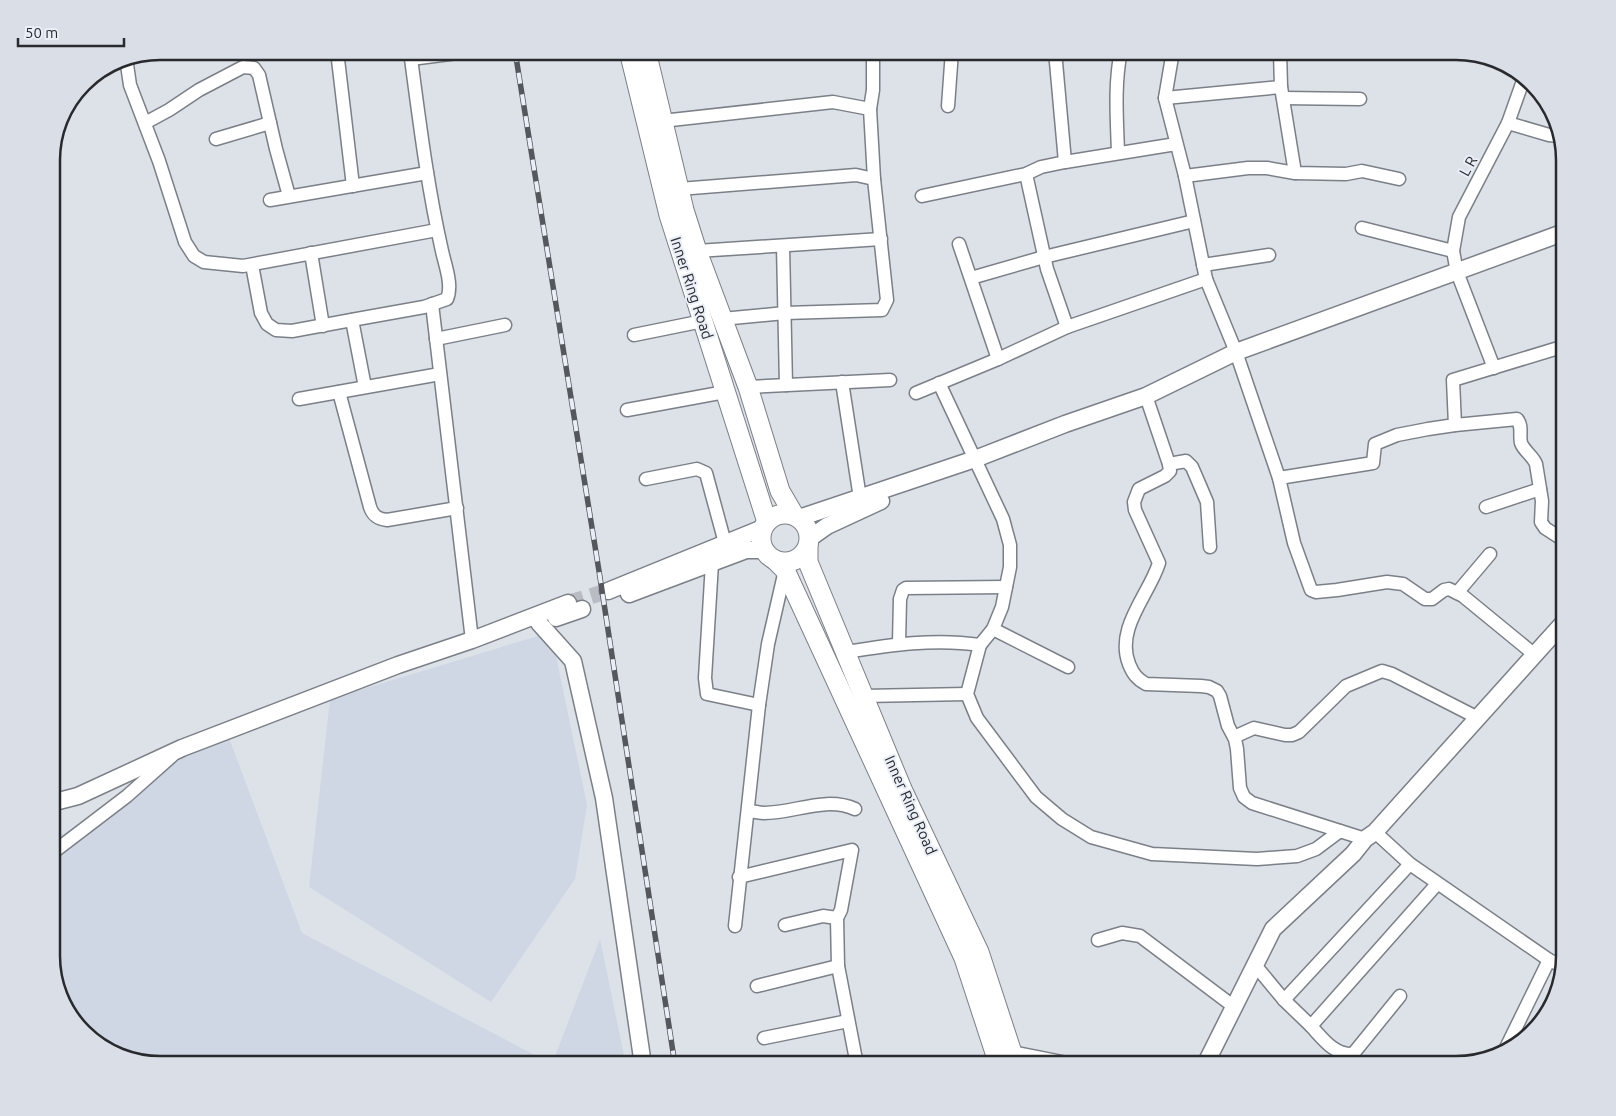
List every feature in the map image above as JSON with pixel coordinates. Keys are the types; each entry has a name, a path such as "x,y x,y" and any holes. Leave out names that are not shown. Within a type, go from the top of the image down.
{"main road":[{"name":"Inner Ring Road","path":"631,60 669,215 765,525"},
{"name":"Inner Ring Road","path":"648,60 679,189 697,251 748,387 780,491 797,516"},
{"path":"786,513 797,516 804,523 809,542 804,553 790,561 782,562 775,560 761,543 765,525 779,514 786,513"},
{"name":"Inner Ring Road","path":"809,542 808,562 902,789 979,952 1008,1056"},
{"name":"Inner Ring Road","path":"775,560 964,958 1007,1056"}],"street":[{"path":"338,60 353,186"},
{"path":"252,265 261,313 267,324 276,330 292,331 323,326 432,304 447,299 449,294 447,275 427,173 412,60"},
{"path":"722,320 785,313 882,310 887,300 874,179 870,109 873,90 873,60"},
{"path":"948,106 951,60"},
{"path":"1056,60 1065,162"},
{"path":"1118,153 1117,70 1119,60"},
{"path":"1171,60 1165,98 1206,279 1236,352 1279,478 1294,543 1311,590 1316,592 1337,590 1387,582 1403,584 1425,599 1432,599 1444,590 1449,589 1457,593 1535,655"},
{"path":"1280,60 1282,93 1295,173"},
{"path":"127,66 130,85 145,123 185,242 194,256 204,262 243,266 252,265 437,230"},
{"path":"145,123 199,90 243,67 251,67 259,74 289,196"},
{"name":"L R","path":"1494,368 1457,272 1453,251 1459,217 1508,123 1522,85"},
{"path":"1165,98 1282,93 1360,99"},
{"path":"662,121 833,102 870,109"},
{"path":"216,139 270,122"},
{"path":"1508,123 1553,135"},
{"path":"922,196 1026,174 1041,167 1065,162 1176,144"},
{"path":"1184,176 1248,168 1267,168 1295,173 1346,174 1362,171 1399,179"},
{"path":"270,200 427,173"},
{"path":"1026,174 1044,257 1067,327"},
{"path":"679,189 856,175 874,179"},
{"path":"971,278 1044,257 1194,221"},
{"path":"1362,228 1453,251"},
{"path":"797,516 860,498 969,461 1065,424 1146,396 1236,352 1556,235"},
{"path":"697,251 880,239"},
{"path":"959,244 998,359"},
{"path":"783,246 786,385"},
{"path":"311,254 323,326"},
{"path":"1203,265 1269,256"},
{"path":"916,393 998,359 1067,327 1206,279"},
{"path":"432,304 472,640"},
{"path":"352,320 365,387"},
{"path":"634,335 703,321"},
{"path":"436,339 505,326"},
{"path":"1455,425 1452,380 1556,349"},
{"path":"300,399 440,374"},
{"path":"748,387 890,380"},
{"path":"842,382 860,498"},
{"path":"939,383 969,461 1003,519 1010,545 1010,567 1002,606 993,629 980,645 967,694 977,718 1036,797 1062,819 1091,837 1152,854 1257,859 1297,856 1316,849 1340,831"},
{"path":"339,392 370,507 375,516 387,520 457,508"},
{"path":"627,410 725,392"},
{"path":"1146,396 1170,471 1165,476 1139,489 1134,502 1159,563 1156,573 1133,616 1126,641 1128,660 1138,680 1146,684 1201,686 1217,691 1237,749 1240,788 1244,797 1252,803 1340,831 1370,836 1437,884 1555,963"},
{"path":"1279,478 1373,463 1375,444 1397,435 1511,418 1519,420 1521,443 1534,458 1542,501 1541,522 1545,528 1556,535"},
{"path":"809,542 827,526 969,461"},
{"path":"1169,464 1186,461 1192,467 1207,502 1210,547"},
{"path":"646,480 697,469 706,473 725,543"},
{"path":"1486,507 1540,489"},
{"path":"735,926 759,705 768,644 775,560 746,550 612,596 765,525"},
{"path":"1457,593 1490,554"},
{"path":"712,562 705,678 707,694 759,705"},
{"path":"899,643 900,599 903,590 906,588 1006,587"},
{"path":"60,801 78,796 182,748 398,665 575,606 539,623 398,665"},
{"path":"539,623 573,661 604,798 642,1056"},
{"path":"993,629 1068,667"},
{"path":"1209,1056 1273,929 1353,854 1556,632"},
{"path":"846,652 899,643 961,642 980,645"},
{"path":"1234,737 1254,728 1292,735 1299,732 1346,686 1382,671 1392,674 1478,718"},
{"path":"864,696 967,694"},
{"path":"60,848 127,796 182,748"},
{"path":"748,811 765,813 824,804 844,804 855,809"},
{"path":"739,877 852,850 841,910 836,918 838,966 855,1056"},
{"path":"1284,1000 1410,864"},
{"path":"1311,1026 1437,884"},
{"path":"785,926 822,916 836,918"},
{"path":"1098,940 1122,932 1140,936 1233,1006"},
{"path":"1510,1040 1549,960"},
{"path":"1255,965 1284,1000 1334,1050 1343,1055 1353,1054 1400,996"},
{"path":"757,986 838,966"},
{"path":"764,1038 848,1021"}],"shaded area":[{"path":"551,632 587,805 575,879 491,1002 309,887 330,699"},
{"path":"226,730 302,933 537,1056 160,1056 140,1054 116,1046 89,1027 73,1006 63,982 60,963 60,834 63,834"},
{"path":"600,939 624,1056 555,1056"}],"tunnel":[{"path":"568,603 608,591"}],"railway":[{"path":"516,60 599,571 674,1056"}]}
